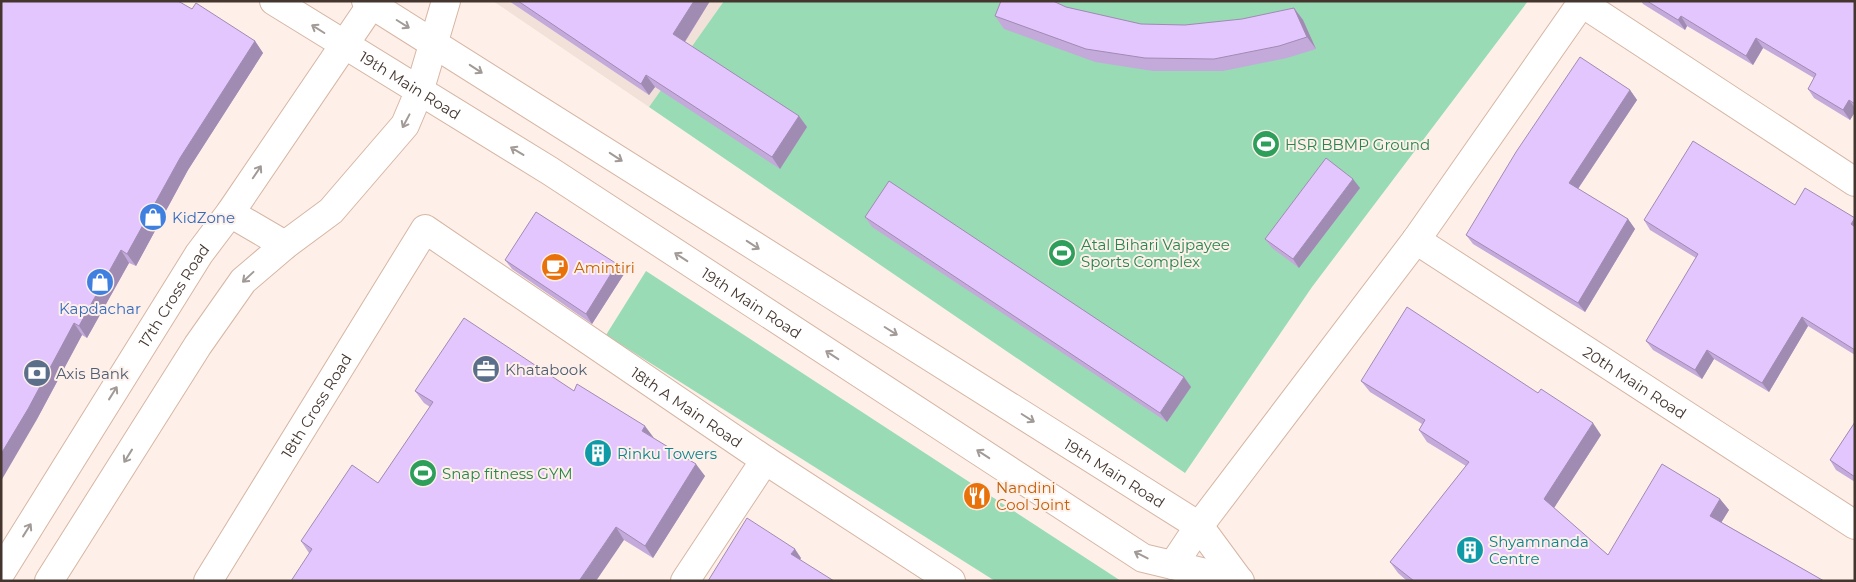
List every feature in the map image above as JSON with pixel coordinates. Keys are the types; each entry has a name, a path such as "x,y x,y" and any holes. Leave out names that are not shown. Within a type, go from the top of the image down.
{"main road":[{"name":"19th Main Road","path":"274,1 550,171 1143,558 1239,580"},
{"path":"49,581 198,345 243,281 285,245 331,211 405,125 419,92 446,1"},
{"name":"19th Main Road","path":"370,2 1199,526 1239,580"},
{"name":"17th Cross Road","path":"1,572 199,254 230,213 370,2"},
{"path":"1172,565 1199,526 1416,240 1582,2 1855,182"},
{"path":"230,213 285,245"},
{"name":"18th A Main Road","path":"425,229 765,460 951,581"},
{"name":"18th Cross Road","path":"208,581 425,229"},
{"name":"20th Main Road","path":"1416,240 1855,525"},
{"path":"685,581 765,460"}],"shaded area":[{"path":"493,1 724,1 649,107"}],"green space":[{"name":"Atal Bihari Vajpayee Sports Complex","path":"724,1 1528,1 1312,287 1185,473 649,107"},
{"path":"646,271 1121,581 995,581 606,335"}],"building":[{"path":"1,1 178,1 192,9 196,3 255,41 180,158 127,254 121,250 79,326 74,323 28,409 1,454"},
{"path":"518,1 694,1 673,34 799,116 772,157 646,75 641,84"},
{"path":"1001,1 1053,1 1066,7 1141,24 1185,25 1242,19 1294,8 1307,37 1279,46 1214,59 1145,58 1086,49 995,16"},
{"path":"1647,1 1855,1 1855,104 1849,100 1843,110 1808,89 1816,74 1756,38 1746,56 1681,16 1678,20"},
{"path":"1580,57 1630,90 1569,183 1628,219 1578,303 1466,235 1516,152"},
{"path":"1693,141 1795,205 1805,188 1855,218 1851,224 1855,227 1855,350 1802,317 1762,383 1707,350 1695,370 1646,341 1698,254 1644,220"},
{"path":"1326,158 1353,179 1293,259 1265,239"},
{"path":"889,181 1184,377 1160,413 865,217"},
{"path":"536,212 617,264 586,314 505,260"},
{"path":"1407,307 1538,393 1541,389 1593,423 1544,499 1608,555 1662,464 1720,499 1710,516 1824,581 1414,581 1390,562 1469,462 1419,430 1425,420 1361,381"},
{"path":"464,318 574,391 577,384 645,426 642,431 696,464 645,546 616,527 579,581 291,581 312,549 301,541 352,465 378,483 433,402 415,391"},
{"path":"1855,422 1855,477 1830,460"},
{"path":"747,518 795,549 791,554 834,581 708,581"}],"place":[{"name":"HSR BBMP Ground","path":"1266,144"},
{"name":"KidZone","path":"153,217"},
{"name":"Atal Bihari Vajpayee Sports Complex","path":"1062,253"},
{"name":"Amintiri","path":"555,267"},
{"name":"Kapdachar","path":"100,282"},
{"name":"Khatabook","path":"486,369"},
{"name":"Axis Bank","path":"37,373"},
{"name":"Rinku Towers","path":"598,453"},
{"name":"Snap fitness GYM","path":"423,473"},
{"name":"Nandini Cool Joint","path":"977,496"},
{"name":"Shyamnanda Centre","path":"1470,550"}]}
